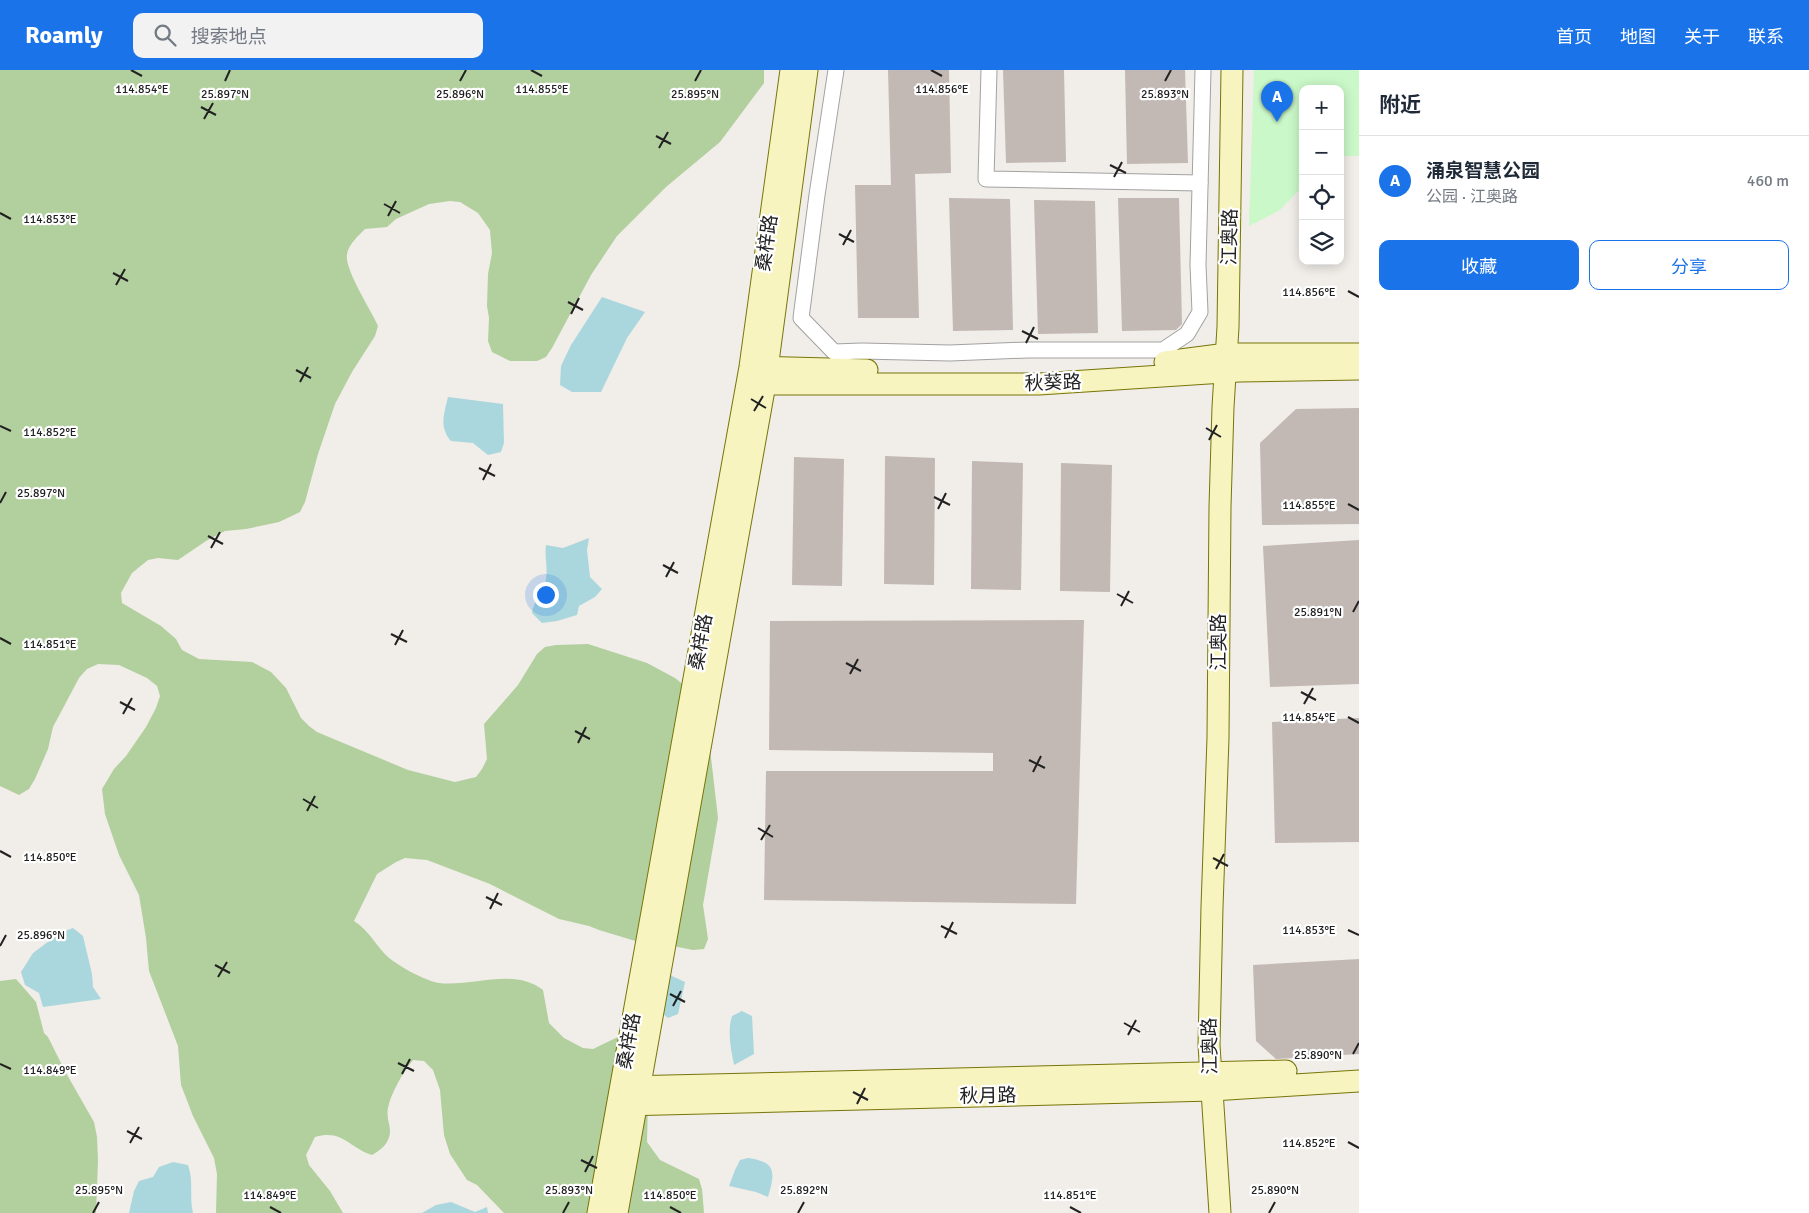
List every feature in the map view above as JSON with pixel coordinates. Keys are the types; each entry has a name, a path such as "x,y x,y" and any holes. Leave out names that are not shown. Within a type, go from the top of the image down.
{"street":[{"name":"桑梓路","path":"757,376 791,70"},
{"name":"桑梓路","path":"598,1213 628,1096 757,376 807,70"},
{"path":"836,70 801,318 834,352 950,353 1027,350 1163,350 1187,334 1200,312 1198,265 1203,70"},
{"path":"989,70 986,179 1200,183"},
{"name":"江奥路","path":"1232,70 1228,327 1233,363"},
{"name":"江奥路","path":"1220,1213 1218,1081 1223,1036 1230,738 1233,363 1243,70"},
{"name":"秋葵路","path":"1233,363 1270,356 1359,354"},
{"name":"秋葵路","path":"757,376 1050,370 1188,360 1359,369"},
{"name":"秋月路","path":"1218,1081 1359,1069"},
{"name":"江奥路","path":"1218,1081 1230,1213"},
{"name":"秋月路","path":"628,1096 1218,1081 1359,1081"},
{"name":"桑梓路","path":"617,1213 628,1096"}],"green space":[{"path":"0,70 764,70 764,83 720,142 666,187 617,236 591,275 552,348 546,357 537,361 510,361 492,352 488,341 489,318 487,306 488,274 492,253 490,230 478,213 460,202 450,201 429,204 396,219 387,227 365,229 350,247 347,261 378,326 375,336 352,372 335,404 318,454 305,502 300,512 279,522 225,531 178,560 158,558 148,560 132,573 121,593 122,603 161,626 176,639 182,650 199,659 252,662 271,672 286,688 301,718 317,732 408,770 455,782 476,777 482,769 487,759 484,724 518,685 537,654 545,647 588,644 647,663 675,678 700,698 709,740 718,818 703,905 708,939 704,949 693,950 673,946 652,946 589,926 559,919 490,884 427,860 405,858 377,874 354,921 364,929 393,961 412,973 433,982 452,984 506,979 532,983 543,990 549,1023 564,1038 583,1048 593,1049 624,1034 649,1065 647,1142 660,1160 699,1179 702,1189 704,1213 504,1213 477,1185 467,1180 450,1154 444,1135 440,1090 433,1070 424,1061 413,1060 405,1070 392,1096 387,1114 390,1135 387,1143 382,1148 372,1155 339,1137 325,1135 315,1137 306,1155 309,1165 330,1191 343,1213 216,1213 217,1174 214,1158 193,1116 181,1085 178,1046 149,971 139,895 119,855 105,814 102,789 114,769 126,756 146,727 160,696 157,686 147,678 119,665 98,664 87,669 79,678 53,727 48,749 29,789 19,795 0,786"},
{"path":"1254,70 1359,70 1359,156 1344,156 1344,85 1299,85 1299,190 1280,210 1249,226"},
{"path":"16,979 36,1002 44,1033 48,1037 94,1122 98,1161 96,1213 0,1213 0,981"}],"water":[{"path":"602,297 645,312 627,338 601,392 572,392 560,385 561,366 571,345"},
{"path":"448,397 503,404 504,443 501,452 488,455 473,443 451,441 447,436 444,425"},
{"path":"589,538 587,550 590,577 602,589 595,597 579,606 577,615 542,623 532,613 534,604 545,583 547,569 546,545 563,548"},
{"path":"73,928 83,936 92,974 93,987 101,999 43,1007 39,993 25,985 21,972 33,953 60,933"},
{"path":"659,970 685,982 678,1014 668,1018 656,1008"},
{"path":"742,1011 752,1016 754,1054 734,1065 730,1028 732,1016"},
{"path":"748,1158 764,1162 772,1170 772,1181 768,1197 756,1192 729,1186 740,1160"},
{"path":"173,1162 188,1165 191,1177 193,1213 129,1213 134,1191 139,1181 153,1177 159,1167"},
{"path":"451,1202 475,1212 487,1207 488,1213 422,1213 436,1205"}],"building":[{"path":"888,70 949,70 951,173 915,174 919,318 858,318 855,185 891,185"},
{"path":"1003,70 1064,70 1066,162 1006,163"},
{"path":"1125,70 1185,70 1188,163 1127,164"},
{"path":"949,198 1010,199 1013,330 953,331"},
{"path":"1118,198 1179,198 1182,324 1176,330 1122,331"},
{"path":"1034,200 1095,201 1098,333 1038,334"},
{"path":"1359,408 1359,524 1262,525 1260,443 1296,409"},
{"path":"885,456 935,458 934,585 884,584"},
{"path":"794,457 844,459 842,586 792,585"},
{"path":"972,461 1023,463 1021,590 971,589"},
{"path":"1061,463 1112,465 1110,592 1060,591"},
{"path":"1359,540 1359,684 1270,687 1263,546"},
{"path":"1084,620 1076,904 764,900 766,771 993,771 993,753 769,750 770,621"},
{"path":"1359,718 1359,842 1275,843 1272,722"},
{"path":"1359,959 1359,1054 1276,1059 1256,1041 1253,965"}],"place":[{"name":"涌泉智慧公园","path":"1277,122"}]}
